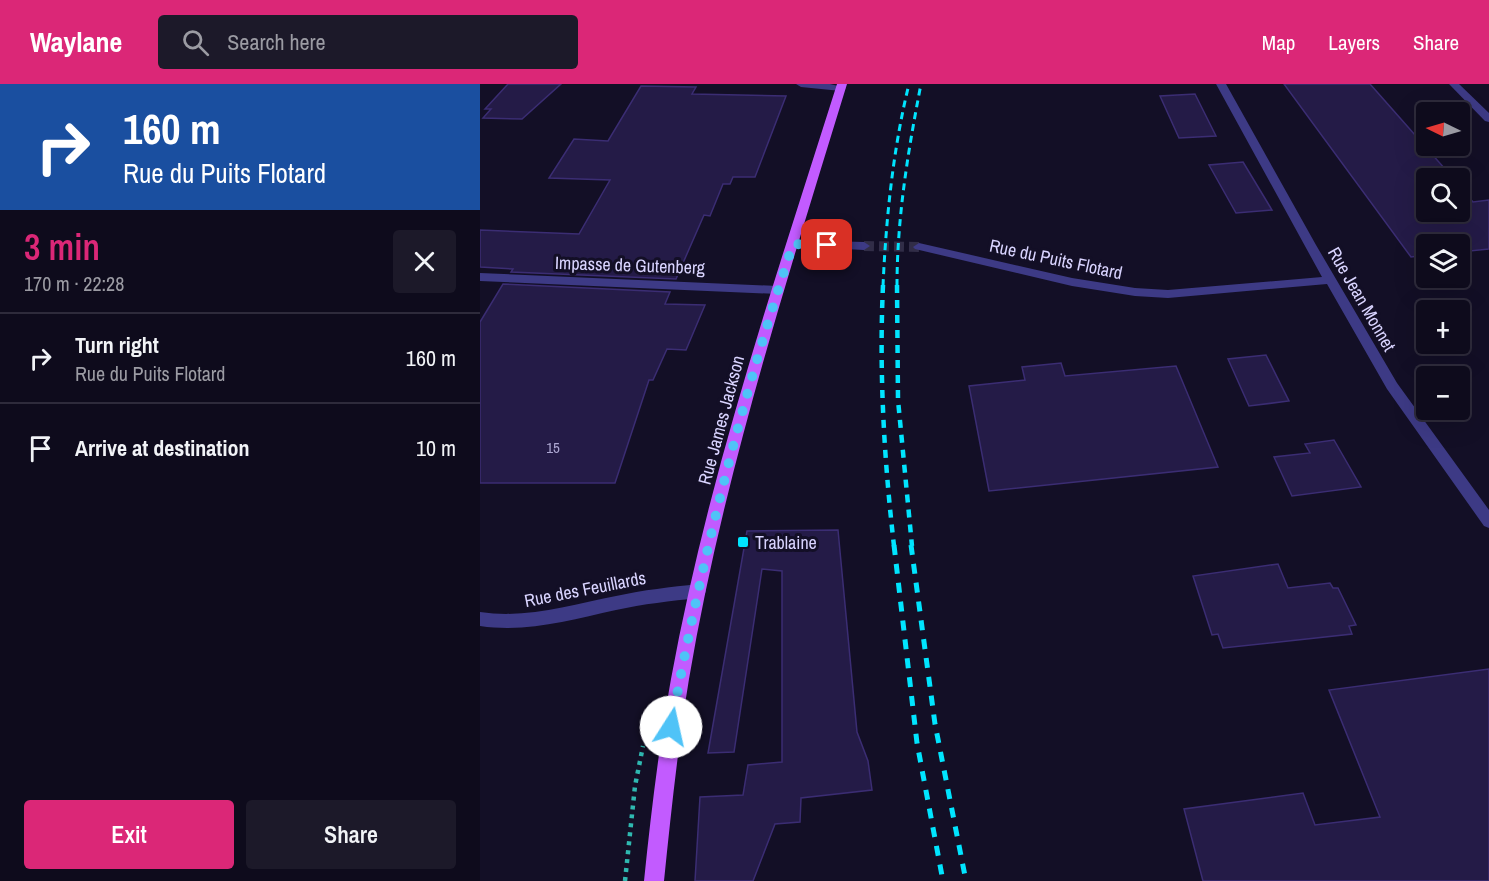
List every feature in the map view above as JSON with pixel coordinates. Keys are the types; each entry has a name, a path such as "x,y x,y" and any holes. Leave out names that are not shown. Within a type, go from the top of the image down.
{"main road":[{"name":"Rue James Jackson","path":"654,881 657,833 671,727 698,591 724,480 778,290 842,86"}],"street":[{"path":"801,84 842,86"},
{"name":"Rue Jean Monnet","path":"1221,84 1392,386 1489,522"},
{"path":"1454,84 1489,119"},
{"path":"793,244 864,246"},
{"name":"Rue du Puits Flotard","path":"919,247 1065,283 1141,293 1168,294 1330,280"},
{"name":"Impasse de Gutenberg","path":"480,277 778,290"},
{"name":"Rue des Feuillards","path":"480,619 514,622 554,617 655,595 698,591"}],"building":[{"path":"508,84 561,84 522,119 483,118 491,109 485,109"},
{"path":"1284,84 1370,84 1416,136 1416,156 1434,156 1444,168 1416,168 1416,222 1470,222 1470,199 1473,202 1489,200 1489,249 1470,251 1470,234 1416,234 1416,256 1411,257"},
{"path":"641,86 696,87 692,94 786,96 755,177 733,177 730,184 723,184 710,216 704,215 676,279 511,272 513,269 480,267 480,230 579,234 610,180 549,178 574,139 608,141"},
{"path":"1195,94 1216,136 1179,138 1160,96"},
{"path":"1243,162 1272,210 1236,213 1209,165"},
{"path":"503,284 670,292 665,304 705,305 686,350 667,349 653,380 649,380 615,483 480,483 480,322"},
{"path":"1266,355 1289,401 1249,406 1228,359"},
{"path":"1061,363 1065,376 1176,366 1218,467 989,491 969,386 1025,380 1022,367"},
{"path":"1334,440 1361,487 1292,496 1274,457 1310,453 1305,444"},
{"path":"838,530 857,732 868,761 872,790 801,798 800,822 775,824 753,881 695,881 700,797 743,795 748,765 782,762 782,571 762,569 734,752 708,753 747,531"},
{"path":"1278,564 1288,588 1330,583 1333,588 1338,588 1356,625 1349,626 1352,634 1223,648 1218,634 1212,635 1193,576"},
{"path":"1489,669 1489,881 1203,881 1184,809 1303,793 1315,825 1380,817 1329,690"}],"tunnel":[{"path":"864,246 919,247"}],"railway":[{"path":"883,286 891,184 909,84"},
{"path":"897,285 904,185 921,84"},
{"path":"883,285 883,416 894,546"},
{"path":"897,285 898,400 912,546"},
{"path":"894,545 917,743 943,881"},
{"path":"911,545 935,724 966,881"}],"place":[{"name":"Trablaine","path":"743,542"}],"route":[{"path":"671,727 688,634 724,480 778,290 793,244 827,245"}]}
